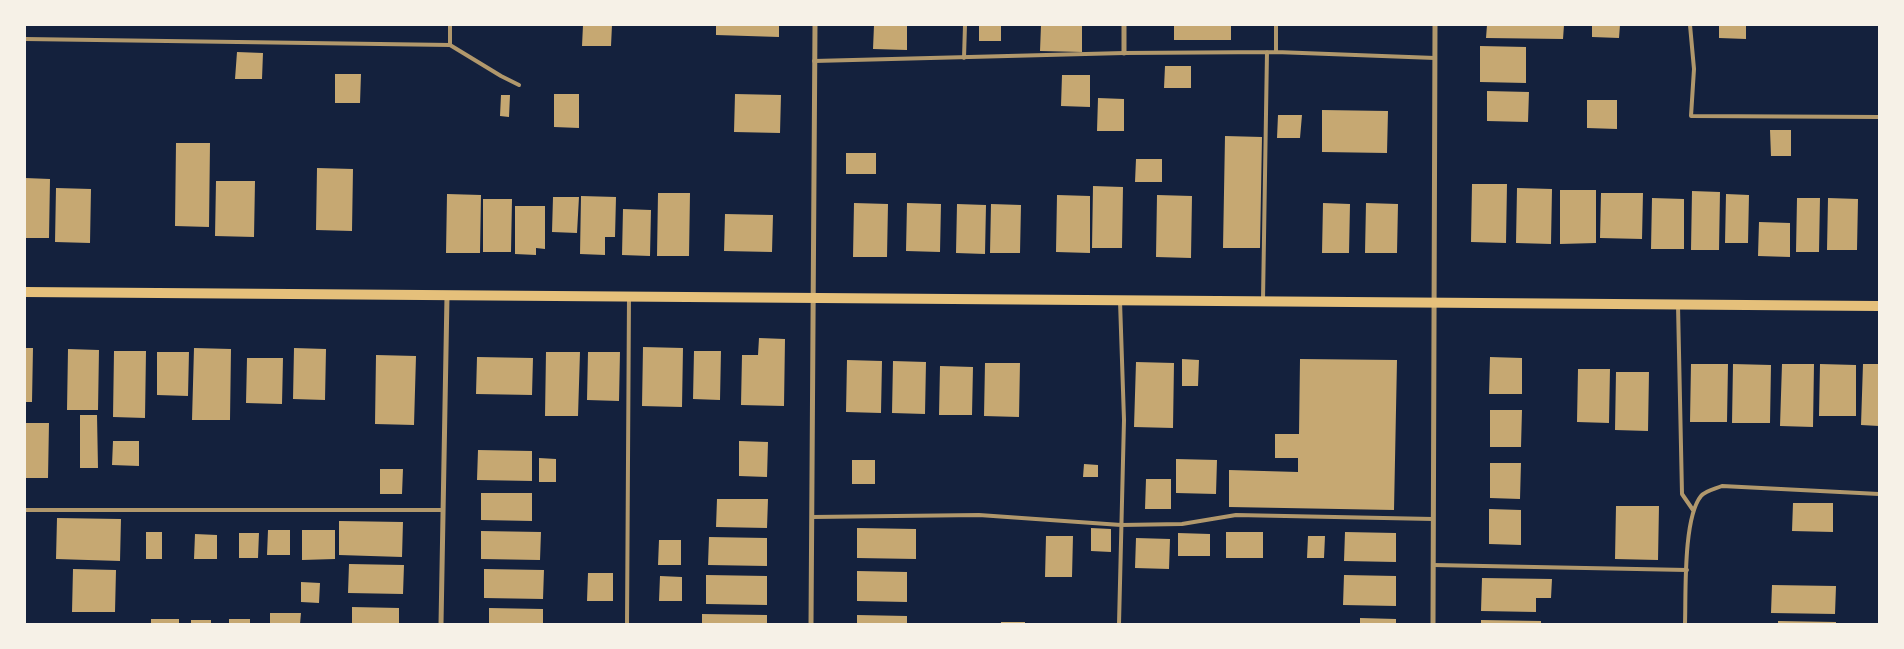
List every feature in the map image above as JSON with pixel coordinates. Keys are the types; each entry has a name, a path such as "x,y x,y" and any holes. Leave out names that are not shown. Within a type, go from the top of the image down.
{"main road":[{"path":"25,292 1879,306"}],"street":[{"path":"811,624 814,25"},
{"path":"1124,25 1124,53"},
{"path":"1433,624 1435,25"},
{"path":"441,624 447,296"}],"lane":[{"path":"450,25 450,45"},
{"path":"964,58 965,25"},
{"path":"1276,25 1276,52"},
{"path":"1690,25 1694,69 1691,116 1879,117"},
{"path":"25,39 450,45 519,85"},
{"path":"814,61 1124,53 1266,52 1435,58"},
{"path":"1263,302 1266,52"},
{"path":"626,624 629,297"},
{"path":"1119,624 1124,420 1120,301"},
{"path":"1678,305 1682,494 1694,510"},
{"path":"1685,624 1689,541 1694,510 1705,492 1722,486 1879,494"},
{"path":"25,510 444,510"},
{"path":"812,517 980,515 1121,525 1182,524 1236,515 1433,519"},
{"path":"1433,565 1688,570"}],"building":[{"path":"583,25 612,25 611,46 582,46"},
{"path":"716,25 779,25 779,37 716,35"},
{"path":"874,25 907,25 907,50 873,49"},
{"path":"979,25 1001,25 1001,41 979,41"},
{"path":"1041,25 1082,25 1082,52 1040,51"},
{"path":"1174,25 1231,25 1231,40 1174,40"},
{"path":"1487,25 1564,25 1563,39 1486,38"},
{"path":"1592,25 1620,25 1619,38 1592,37"},
{"path":"1719,25 1746,25 1746,39 1719,38"},
{"path":"1480,46 1526,47 1526,83 1480,82"},
{"path":"237,52 263,53 262,79 235,79"},
{"path":"1165,66 1191,66 1191,88 1164,88"},
{"path":"335,74 361,74 360,103 335,103"},
{"path":"1062,75 1090,75 1090,107 1061,106"},
{"path":"1487,91 1529,92 1528,122 1487,121"},
{"path":"554,94 579,94 579,128 554,127"},
{"path":"735,94 781,95 780,133 734,132"},
{"path":"501,95 510,95 509,117 500,116"},
{"path":"1098,98 1124,99 1124,131 1097,131"},
{"path":"1587,100 1617,100 1617,129 1587,128"},
{"path":"1322,110 1388,111 1387,153 1322,152"},
{"path":"1278,115 1302,115 1300,138 1277,138"},
{"path":"1770,130 1791,130 1791,156 1771,156"},
{"path":"1225,136 1262,137 1260,248 1223,248"},
{"path":"176,143 210,143 209,227 175,226"},
{"path":"846,153 876,153 876,174 846,174"},
{"path":"1136,159 1162,159 1162,182 1135,182"},
{"path":"317,168 353,169 352,231 316,230"},
{"path":"25,178 50,179 49,238 25,238"},
{"path":"216,181 255,181 254,237 215,236"},
{"path":"1472,184 1507,184 1506,243 1471,242"},
{"path":"1093,186 1123,187 1122,248 1092,248"},
{"path":"56,188 91,189 90,243 55,242"},
{"path":"1517,188 1552,189 1551,244 1516,243"},
{"path":"1560,190 1596,190 1596,243 1560,244"},
{"path":"1692,191 1720,192 1719,250 1691,250"},
{"path":"658,193 690,193 689,256 657,256"},
{"path":"1601,193 1643,193 1642,239 1600,238"},
{"path":"447,194 481,195 480,253 446,253"},
{"path":"1726,194 1749,195 1748,243 1725,243"},
{"path":"1057,195 1090,196 1090,253 1056,252"},
{"path":"1157,195 1192,196 1191,258 1156,257"},
{"path":"581,196 616,197 615,237 605,237 605,255 580,254"},
{"path":"553,197 579,197 577,233 552,232"},
{"path":"1652,198 1684,199 1684,249 1651,249"},
{"path":"1797,198 1820,198 1819,252 1796,252"},
{"path":"1828,198 1858,199 1857,250 1827,250"},
{"path":"483,199 512,199 511,252 483,252"},
{"path":"854,203 888,204 887,257 853,257"},
{"path":"907,203 941,204 940,252 906,251"},
{"path":"1323,203 1350,204 1349,253 1322,253"},
{"path":"1366,203 1398,204 1397,253 1365,253"},
{"path":"957,204 986,205 985,254 956,253"},
{"path":"991,204 1021,205 1020,253 990,253"},
{"path":"515,206 545,206 545,249 536,248 536,255 515,254"},
{"path":"623,209 651,210 650,256 622,255"},
{"path":"725,214 773,215 772,252 724,251"},
{"path":"1759,222 1790,223 1790,257 1758,256"},
{"path":"759,338 785,339 784,406 741,405 742,355 758,355"},
{"path":"643,347 683,348 682,407 642,406"},
{"path":"25,348 33,348 32,402 25,402"},
{"path":"194,348 231,349 230,420 192,420"},
{"path":"294,348 326,349 325,400 293,399"},
{"path":"68,349 99,350 98,410 67,410"},
{"path":"114,351 146,351 145,418 113,417"},
{"path":"694,351 721,351 720,400 693,399"},
{"path":"157,352 189,352 188,396 157,395"},
{"path":"546,352 580,352 578,416 545,416"},
{"path":"588,352 620,352 619,401 587,400"},
{"path":"376,355 416,356 414,425 375,424"},
{"path":"477,357 533,358 532,395 476,394"},
{"path":"1490,357 1522,358 1522,394 1489,394"},
{"path":"247,358 283,358 282,404 246,403"},
{"path":"1182,359 1199,360 1198,386 1182,386"},
{"path":"1300,359 1397,360 1394,510 1229,507 1229,470 1298,472 1298,458 1275,458 1275,434 1299,434"},
{"path":"847,360 882,361 881,413 846,412"},
{"path":"893,361 926,362 925,414 892,413"},
{"path":"1136,362 1174,363 1173,428 1134,427"},
{"path":"985,363 1020,363 1019,417 984,416"},
{"path":"1691,364 1728,364 1727,422 1690,422"},
{"path":"1733,364 1771,365 1770,423 1732,423"},
{"path":"1782,364 1814,364 1813,427 1780,426"},
{"path":"1820,364 1856,365 1856,416 1819,416"},
{"path":"1863,364 1879,364 1879,426 1861,425"},
{"path":"940,366 973,367 972,415 939,415"},
{"path":"1578,369 1610,369 1609,423 1577,422"},
{"path":"1616,372 1649,372 1648,431 1615,430"},
{"path":"1490,410 1522,410 1521,447 1490,447"},
{"path":"80,415 97,415 98,468 80,468"},
{"path":"25,423 49,423 48,478 25,478"},
{"path":"113,441 139,441 139,466 112,465"},
{"path":"739,441 768,442 767,477 739,476"},
{"path":"478,450 532,451 532,481 477,480"},
{"path":"539,458 556,459 556,482 539,482"},
{"path":"1176,459 1217,460 1216,494 1176,493"},
{"path":"852,460 875,460 875,484 852,484"},
{"path":"1490,463 1521,463 1520,499 1490,498"},
{"path":"1084,464 1098,465 1098,477 1083,477"},
{"path":"380,469 403,469 402,494 380,494"},
{"path":"1146,479 1171,479 1171,509 1145,509"},
{"path":"481,493 532,493 532,521 481,520"},
{"path":"717,499 768,499 767,528 716,527"},
{"path":"1793,503 1833,503 1833,532 1792,531"},
{"path":"1616,506 1659,506 1658,560 1615,559"},
{"path":"1489,509 1521,510 1521,545 1489,544"},
{"path":"57,518 121,519 120,561 56,559"},
{"path":"339,521 403,522 402,557 339,555"},
{"path":"857,528 916,529 916,559 857,558"},
{"path":"1091,528 1111,529 1111,552 1091,551"},
{"path":"268,530 290,530 290,555 267,555"},
{"path":"302,530 335,530 335,559 302,560"},
{"path":"481,531 541,532 540,560 481,559"},
{"path":"146,532 162,532 162,559 146,559"},
{"path":"1226,532 1263,532 1263,558 1226,558"},
{"path":"1345,532 1396,533 1396,562 1344,561"},
{"path":"239,533 259,533 258,558 239,558"},
{"path":"1178,533 1210,534 1210,556 1178,556"},
{"path":"195,534 217,535 217,559 194,559"},
{"path":"1046,536 1073,536 1072,577 1045,577"},
{"path":"1308,536 1325,536 1324,558 1307,558"},
{"path":"709,537 767,538 767,566 708,565"},
{"path":"1136,538 1170,539 1169,569 1135,568"},
{"path":"659,540 681,540 681,565 658,565"},
{"path":"349,564 404,565 403,594 348,593"},
{"path":"73,569 116,570 115,612 72,612"},
{"path":"484,569 544,570 543,599 484,598"},
{"path":"857,571 907,572 907,602 857,601"},
{"path":"588,573 613,573 613,601 587,601"},
{"path":"706,575 767,576 767,605 706,604"},
{"path":"1344,575 1396,576 1396,606 1343,605"},
{"path":"660,576 682,577 682,601 659,601"},
{"path":"1482,578 1552,579 1551,598 1536,598 1536,612 1481,611"},
{"path":"301,582 320,583 319,603 301,602"},
{"path":"1772,585 1836,586 1835,614 1771,613"},
{"path":"352,607 399,608 399,624 352,624"},
{"path":"489,608 543,609 543,624 489,624"},
{"path":"270,613 301,613 300,624 270,624"},
{"path":"702,614 767,615 767,624 702,624"},
{"path":"857,615 907,616 907,624 857,624"},
{"path":"1360,618 1396,619 1396,624 1360,624"},
{"path":"151,619 179,619 179,624 151,624"},
{"path":"229,619 250,619 250,624 229,624"},
{"path":"191,620 211,620 211,624 191,624"},
{"path":"1481,620 1541,621 1541,624 1481,624"},
{"path":"1778,621 1836,622 1836,624 1778,624"},
{"path":"1001,622 1025,622 1025,624 1001,624"}]}
